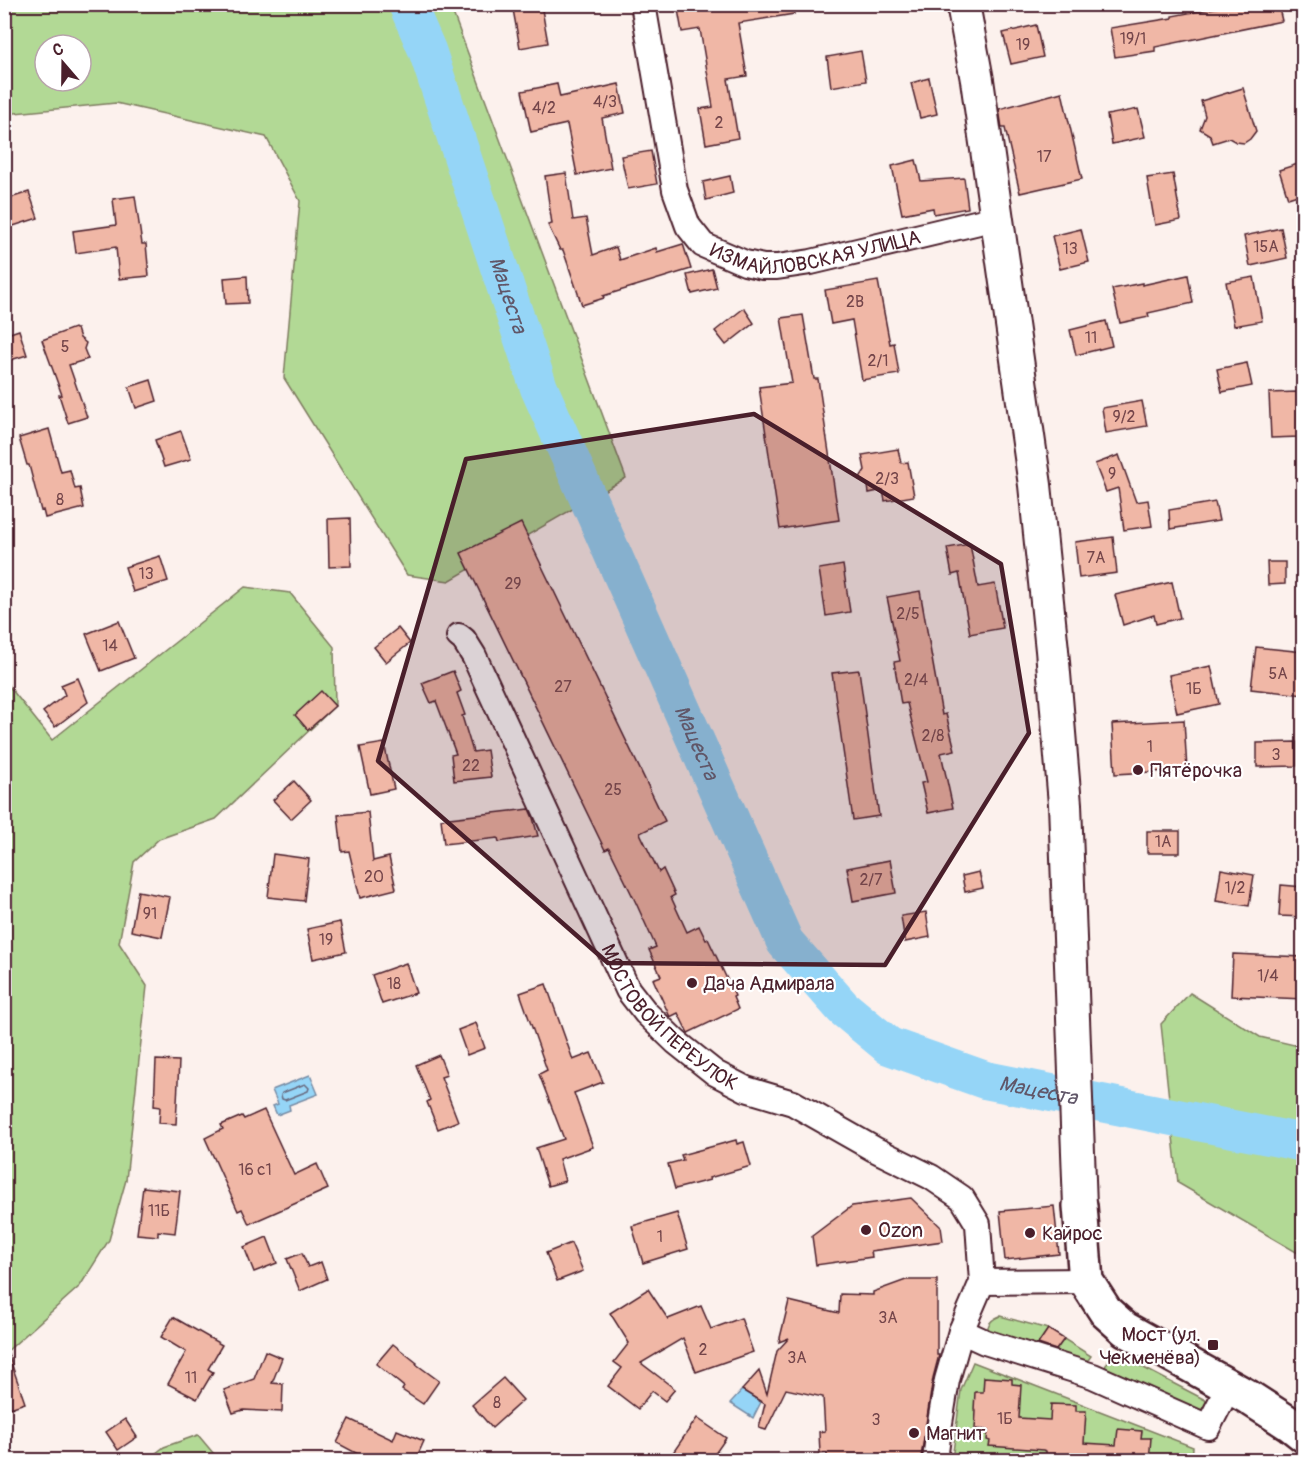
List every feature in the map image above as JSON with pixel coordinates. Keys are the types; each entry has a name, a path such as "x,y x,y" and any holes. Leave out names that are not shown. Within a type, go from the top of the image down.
{"main road":[{"path":"1080,1206 1086,1281 1106,1312 1125,1329 1229,1386 1304,1435"}],"street":[{"name":"ИЗМАЙЛОВСКАЯ УЛИЦА","path":"643,4 675,190 688,226 704,245 745,263 777,267 811,262 996,218"},
{"path":"963,4 977,80 1035,485 1051,638 1065,804 1080,1206"},
{"name":"МОСТОВОЙ ПЕРЕУЛОК","path":"459,636 474,656 628,990 646,1013 676,1042 715,1073 746,1089 793,1103 874,1149 931,1177 962,1198 978,1224 982,1282 961,1330 947,1380 935,1461"},
{"path":"982,1282 1086,1281"},
{"path":"961,1330 985,1342 1093,1376 1208,1427 1229,1386"}],"highlighted area":[{"path":"754,414 1001,564 1029,733 885,965 608,963 378,761 466,459"}],"green space":[{"path":"5,5 450,5 626,478 449,581 407,575 284,378 300,201 266,137 116,103 5,114"},
{"path":"245,587 290,593 334,647 335,706 216,819 159,839 134,862 119,943 147,986 126,1180 109,1240 80,1286 5,1353 4,680 52,740"},
{"path":"1190,993 1260,1037 1303,1047 1303,1256 1178,1183 1161,1024"},
{"path":"1000,1316 1048,1329 1036,1346 1052,1356 1064,1339 1091,1356 1084,1366 995,1341 989,1334 988,1327"},
{"path":"1114,1354 1211,1403 1208,1415 1101,1375 1110,1357"},
{"path":"973,1362 1193,1447 1192,1460 952,1460 961,1390"},
{"path":"198,1435 219,1460 147,1460 164,1447"}],"water":[{"path":"310,1075 318,1094 289,1105 290,1110 277,1115 273,1106 278,1104 272,1090"},
{"path":"742,1390 761,1402 753,1418 730,1403"}],"building":[{"path":"512,4 541,4 548,43 520,48"},
{"path":"677,4 793,4 794,14 738,23 747,76 728,79 738,138 706,144 700,109 713,107 700,29 682,32"},
{"path":"1236,4 1278,4 1282,21 1155,47 1155,51 1115,57 1110,28"},
{"path":"1036,25 1043,57 1011,64 1003,33"},
{"path":"861,51 866,81 831,87 827,57"},
{"path":"929,78 937,114 920,118 911,83"},
{"path":"557,84 560,97 619,84 625,113 602,118 611,168 577,175 567,124 531,132 522,91"},
{"path":"1243,88 1256,131 1244,143 1229,138 1213,143 1210,135 1200,129 1205,116 1201,101"},
{"path":"1062,92 1082,179 1020,193 999,109"},
{"path":"1138,109 1145,137 1112,144 1107,115"},
{"path":"651,151 657,184 628,189 621,156"},
{"path":"916,160 921,181 964,178 968,208 934,214 933,208 902,214 892,166"},
{"path":"1304,162 1304,193 1288,198 1279,170"},
{"path":"566,173 573,220 586,218 593,255 616,247 620,260 656,248 657,252 683,244 691,269 603,296 604,298 582,305 563,250 560,250 548,225 552,224 545,176"},
{"path":"1173,174 1181,220 1155,225 1147,178"},
{"path":"730,176 733,193 706,200 703,182"},
{"path":"29,192 38,218 4,229 4,200"},
{"path":"135,196 142,244 146,244 149,276 119,279 116,247 76,253 73,231 116,225 113,199"},
{"path":"1281,228 1287,258 1250,266 1244,236"},
{"path":"1081,229 1089,262 1060,269 1052,236"},
{"path":"712,269 717,288 692,294 687,275"},
{"path":"1188,275 1193,303 1148,313 1149,317 1120,323 1112,289"},
{"path":"247,276 248,303 226,304 224,278"},
{"path":"1254,277 1262,321 1234,326 1226,282"},
{"path":"878,281 890,344 894,343 899,374 862,380 852,320 831,324 825,290"},
{"path":"744,308 754,323 726,345 715,331"},
{"path":"803,315 814,379 818,379 839,520 780,529 759,387 792,383 781,318"},
{"path":"1106,321 1112,346 1076,355 1070,330"},
{"path":"74,328 86,343 84,349 88,359 69,365 87,417 68,423 59,395 62,395 42,340"},
{"path":"19,330 27,355 4,362 4,335"},
{"path":"1247,363 1252,386 1222,392 1217,369"},
{"path":"151,380 157,401 136,408 129,387"},
{"path":"1297,392 1299,437 1271,438 1269,393"},
{"path":"1142,401 1147,426 1106,433 1102,408"},
{"path":"49,429 61,472 70,470 75,489 80,488 84,508 45,518 19,438"},
{"path":"181,431 191,459 164,467 155,440"},
{"path":"898,449 901,463 908,462 914,496 885,501 883,490 869,493 868,486 859,479 865,470 862,455"},
{"path":"1119,455 1136,502 1148,500 1152,526 1124,530 1118,488 1106,492 1095,464"},
{"path":"1215,502 1219,521 1170,529 1169,510"},
{"path":"350,518 351,566 329,567 328,519"},
{"path":"521,523 665,821 640,833 659,872 663,869 675,895 671,897 687,932 699,926 706,940 708,939 735,996 733,997 738,1009 688,1033 678,1013 670,1017 653,979 661,976 649,950 656,947 609,848 605,850 461,553"},
{"path":"1113,537 1117,573 1079,578 1075,542"},
{"path":"970,544 978,587 995,584 1003,628 970,634 959,573 952,575 947,548"},
{"path":"160,556 168,581 133,592 125,567"},
{"path":"1267,562 1285,562 1285,584 1268,585"},
{"path":"843,565 850,612 826,616 819,569"},
{"path":"1172,582 1180,618 1156,624 1154,615 1123,625 1115,595"},
{"path":"920,591 942,715 946,714 955,750 941,753 953,808 928,813 921,783 927,782 907,703 901,704 894,662 900,661 887,597"},
{"path":"119,621 134,658 101,671 86,634"},
{"path":"398,628 410,643 386,662 374,647"},
{"path":"1256,647 1304,652 1304,695 1251,689"},
{"path":"1211,666 1219,704 1177,713 1169,675"},
{"path":"859,670 879,816 853,820 832,673"},
{"path":"453,671 461,691 457,693 465,715 462,716 473,752 487,750 491,777 454,781 451,755 456,754 436,701 431,703 422,683"},
{"path":"78,678 88,702 55,727 43,712 65,695 61,685"},
{"path":"321,691 335,706 308,730 295,715"},
{"path":"1184,720 1187,770 1115,774 1112,724"},
{"path":"1296,742 1296,766 1257,767 1257,743"},
{"path":"384,743 394,789 370,794 360,747"},
{"path":"294,781 311,800 291,819 273,800"},
{"path":"529,809 538,836 499,842 498,838 444,844 441,819"},
{"path":"368,812 373,861 389,857 396,889 360,898 349,851 342,852 338,815"},
{"path":"1147,831 1180,831 1180,853 1147,853"},
{"path":"273,854 309,859 304,901 268,897"},
{"path":"890,860 896,893 853,901 847,868"},
{"path":"1221,869 1254,875 1249,906 1216,901"},
{"path":"979,872 983,888 965,892 962,876"},
{"path":"1281,885 1304,887 1304,917 1279,916"},
{"path":"138,891 170,897 162,937 131,931"},
{"path":"926,912 930,937 905,942 901,916"},
{"path":"340,922 346,952 313,959 307,929"},
{"path":"1233,954 1304,957 1304,999 1231,996"},
{"path":"406,963 416,993 382,1004 372,975"},
{"path":"546,984 573,1060 591,1053 603,1082 574,1093 593,1147 559,1159 565,1181 548,1186 536,1148 564,1139 539,1074 547,1070 520,993"},
{"path":"476,1023 485,1048 467,1055 458,1030"},
{"path":"439,1055 447,1075 441,1077 458,1121 438,1129 427,1102 430,1100 416,1065"},
{"path":"156,1060 179,1061 176,1124 159,1123 160,1107 154,1106"},
{"path":"264,1110 294,1175 317,1164 328,1189 249,1224 242,1209 238,1211 205,1138 223,1129 221,1125 242,1116 244,1119"},
{"path":"736,1140 737,1144 744,1142 751,1166 675,1189 668,1164 683,1160 681,1155"},
{"path":"143,1187 180,1191 175,1233 158,1231 158,1236 137,1234"},
{"path":"911,1198 941,1227 943,1241 871,1251 872,1257 816,1265 812,1236 852,1206"},
{"name":"Кайрос","path":"1054,1206 1059,1254 1005,1260 1000,1211"},
{"path":"677,1213 688,1249 643,1263 632,1226"},
{"path":"267,1237 277,1263 254,1272 244,1247"},
{"path":"571,1243 583,1271 557,1281 546,1253"},
{"path":"302,1253 308,1267 321,1262 327,1279 300,1291 287,1259"},
{"path":"906,1280 937,1280 937,1355 939,1355 933,1378 921,1457 879,1461 827,1461 827,1453 820,1454 819,1432 825,1431 823,1397 786,1389 766,1430 759,1428 765,1404 742,1390 759,1371 767,1394 777,1351 789,1338 779,1342 789,1301 839,1313 840,1294 873,1295 873,1292"},
{"path":"648,1289 668,1319 701,1306 711,1329 741,1318 753,1352 696,1372 683,1338 641,1363 675,1389 665,1401 652,1391 638,1409 608,1386 622,1368 614,1362 629,1343 610,1313"},
{"path":"173,1317 222,1345 208,1369 213,1372 197,1399 168,1384 186,1352 161,1337"},
{"path":"1048,1329 1064,1339 1056,1350 1038,1344"},
{"path":"393,1344 439,1381 423,1404 402,1390 404,1387 376,1364"},
{"path":"7,1351 25,1403 4,1410 4,1352"},
{"path":"265,1351 282,1358 272,1383 283,1384 282,1412 243,1410 233,1413 224,1390 254,1379"},
{"path":"984,1377 1012,1379 1012,1384 1021,1385 1019,1418 1050,1420 1051,1404 1076,1405 1076,1411 1086,1411 1084,1443 1116,1445 1118,1429 1142,1431 1141,1438 1151,1438 1149,1461 1055,1461 1055,1455 1046,1455 1046,1451 1043,1450 989,1446 988,1430 975,1429 975,1392 983,1392"},
{"path":"503,1378 523,1400 492,1428 472,1405"},
{"path":"697,1418 726,1438 710,1461 681,1461 672,1454"},
{"path":"125,1419 137,1437 118,1450 106,1432"},
{"path":"349,1419 393,1440 397,1430 424,1441 415,1461 371,1461 337,1443"}],"waterway":[{"name":"Мацеста","path":"407,4 427,50 539,388 785,942 843,1008 889,1046 985,1080 1304,1143"}],"place":[{"name":"Пятёрочка","path":"1138,770"},
{"name":"Дача Адмирала","path":"692,983"},
{"name":"Ozon","path":"866,1230"},
{"name":"Кайрос","path":"1030,1233"},
{"name":"Мост (ул. Чекменёва)","path":"1213,1345"},
{"name":"Магнит","path":"914,1433"}]}
